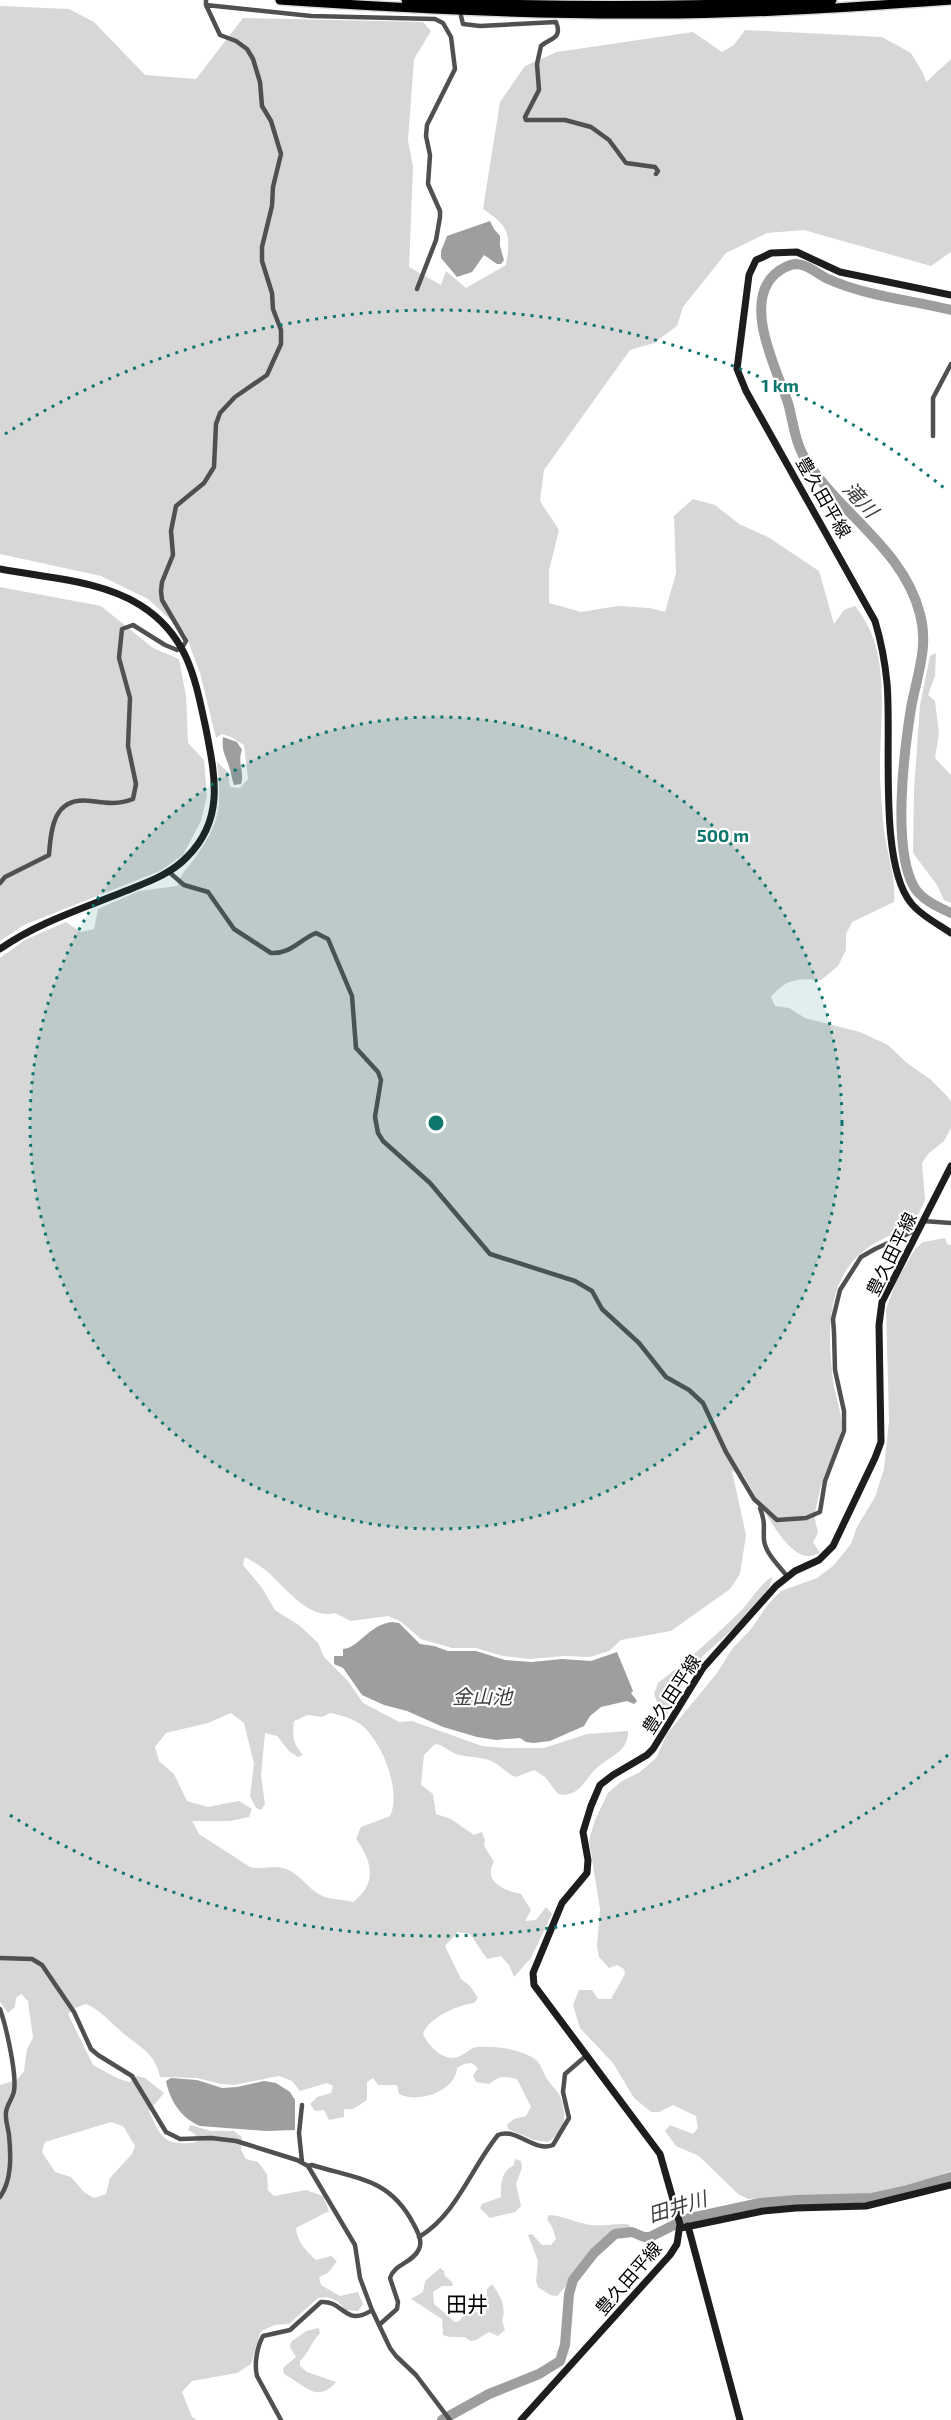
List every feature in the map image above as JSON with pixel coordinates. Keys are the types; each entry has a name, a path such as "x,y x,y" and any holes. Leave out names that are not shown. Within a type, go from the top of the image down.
{"highway":[{"path":"279,0 438,10 630,15 762,12 951,0"},
{"path":"406,0 574,6 697,5 832,0"}],"main road":[{"name":"豊久田平線","path":"951,295 840,272 797,252 771,253 756,260 749,274 737,369 746,391 875,621 880,635 887,684 890,828 896,873 911,904 951,933"},
{"path":"0,569 104,588 122,595 152,613 164,625 182,648 198,690 213,763 215,797 211,816 203,835 186,858 168,872 32,929 0,949"},
{"name":"豊久田平線","path":"521,2420 665,2262 677,2244 682,2224 660,2154 587,2055 532,1991 533,1973 562,1903 587,1873 588,1860 584,1832 600,1785 653,1749 703,1668 787,1576 819,1560 833,1546 879,1451 881,1429 879,1325 882,1302 951,1166"},
{"path":"740,2420 682,2224 763,2211 866,2206 951,2185"}],"street":[{"path":"206,3 311,16 435,20 447,28 451,37 455,69 427,125 426,136 430,155 428,184 440,211 440,217 436,240 417,289"},
{"path":"0,883 5,876 49,855 52,822 64,807 73,802 87,800 124,803 133,799 136,794 128,747 130,698 119,658 122,629 133,626 177,650 182,648 186,641 162,600 160,591 174,555 171,531 176,506 204,483 214,467 216,424 220,413 235,397 267,375 281,344 281,330 273,309 272,293 262,261 262,247 281,154 271,121 262,106 260,82 253,59 247,49 236,41 220,35 206,3"},
{"path":"461,16 463,24 480,26 556,22 559,32 556,38 540,46 537,64 539,90 527,110 526,120 565,120 591,128 609,141 626,163 655,167 658,171 656,174"},
{"path":"933,436 933,398 951,364"},
{"path":"168,872 176,881 208,892 234,928 271,953 288,951 306,937 316,933 328,939 352,996 356,1048 378,1072 381,1080 375,1117 378,1133 383,1141 430,1184 490,1254 575,1281 592,1291 602,1309 639,1343 666,1377 689,1390 703,1402 726,1452 759,1505 766,1522 765,1545 787,1576"},
{"path":"923,1221 951,1224"},
{"path":"759,1505 777,1520 806,1518 820,1512 825,1481 844,1431 844,1412 835,1370 834,1313 840,1290 861,1257 904,1235 914,1231 918,1232"},
{"path":"0,1958 32,1959 42,1965 74,2012 91,2049 132,2076 162,2126 172,2136 180,2139 211,2138 236,2141 302,2162 308,2166 355,2245 360,2278 372,2310 396,2356 416,2375 448,2418"},
{"path":"0,2009 15,2080 14,2092 6,2112 10,2144 9,2176 7,2187 0,2197"},
{"path":"419,2236 435,2225 458,2197 498,2135 507,2133 545,2147 553,2145 569,2118 563,2091 566,2074 587,2055"},
{"path":"302,2105 299,2141 302,2162"},
{"path":"308,2166 312,2165 387,2190 406,2211 419,2236 418,2252 391,2274 391,2284 398,2302 397,2309 379,2325"},
{"path":"281,2420 255,2368 260,2341 264,2336 290,2330 321,2302 333,2303 351,2316 358,2316 372,2310"}],"shaded area":[{"path":"0,6 69,9 94,22 145,75 196,79 243,18 423,22 431,31 414,59 408,140 413,167 409,267 441,285 446,271 466,288 506,265 508,238 506,232 499,221 483,209 500,102 525,66 557,52 693,32 722,52 734,45 745,30 882,37 911,53 926,82 951,59 951,252 931,266 804,230 767,233 726,253 683,307 677,326 654,343 630,350 544,470 540,501 559,530 549,570 549,603 581,612 618,606 650,608 665,612 676,573 674,516 693,499 715,505 739,524 768,537 819,571 834,624 844,610 855,606 868,626 876,649 881,672 882,696 880,770 882,806 894,902 852,922 846,934 846,950 838,966 821,980 806,979 787,983 771,997 775,1006 789,1008 805,1018 860,1032 888,1045 907,1063 930,1079 948,1097 951,1102 951,1128 944,1141 928,1154 922,1163 925,1200 914,1224 877,1242 860,1254 847,1269 833,1303 831,1361 841,1417 841,1430 816,1507 818,1532 813,1542 820,1553 807,1556 798,1553 789,1545 771,1522 743,1475 732,1471 746,1535 740,1574 730,1589 671,1631 621,1640 609,1651 590,1657 564,1656 529,1659 503,1656 476,1648 452,1648 421,1639 400,1621 388,1616 351,1621 335,1613 317,1612 300,1603 266,1571 245,1557 243,1565 262,1588 275,1610 300,1626 318,1643 324,1657 348,1681 363,1703 399,1722 412,1721 482,1746 506,1748 544,1748 587,1734 628,1731 628,1738 619,1752 599,1766 582,1786 566,1795 558,1794 545,1777 534,1770 516,1777 489,1760 456,1754 435,1744 424,1755 421,1785 433,1794 436,1814 451,1819 474,1835 482,1832 485,1840 484,1846 494,1862 491,1869 493,1880 509,1891 521,1894 531,1910 525,1921 536,1920 546,1907 552,1914 531,1958 514,1977 509,1965 501,1956 487,1959 470,1934 458,1932 445,1946 461,1979 470,1986 478,1998 474,2003 452,2009 438,2017 431,2022 423,2034 434,2049 450,2058 456,2058 473,2048 485,2047 524,2053 536,2060 546,2078 559,2094 563,2106 562,2125 558,2133 548,2142 534,2140 508,2129 507,2125 514,2119 526,2116 531,2107 517,2079 502,2077 489,2084 476,2082 473,2076 478,2068 472,2063 457,2068 455,2076 443,2089 425,2096 407,2097 399,2094 397,2085 378,2085 373,2078 367,2082 367,2100 353,2109 344,2109 344,2117 329,2120 324,2110 315,2111 310,2104 317,2097 331,2093 333,2086 327,2083 300,2091 292,2081 279,2076 234,2085 197,2078 160,2077 151,2057 97,2010 86,2004 75,2008 68,2014 93,2065 119,2079 130,2082 137,2076 145,2078 164,2093 149,2111 161,2134 171,2142 197,2142 195,2134 188,2130 190,2125 211,2131 234,2131 242,2137 241,2150 246,2159 258,2162 267,2174 268,2190 274,2196 306,2190 323,2196 329,2211 296,2228 298,2238 316,2260 331,2256 337,2261 328,2273 319,2277 321,2285 340,2296 358,2292 363,2304 358,2311 346,2310 337,2301 327,2297 318,2298 289,2324 275,2325 261,2331 251,2364 237,2373 192,2381 182,2392 192,2417 197,2420 0,2420 0,2085 17,2080 24,2071 27,2049 33,2038 28,2001 21,1994 16,1998 15,2007 8,2013 0,2002 0,958 25,940 66,922 81,932 94,929 98,909 139,891 177,886 183,873 205,842 215,821 219,801 217,762 228,772 230,787 240,788 248,779 244,745 222,734 216,738 200,673 185,633 148,599 101,576 0,554","holes":["231,1713 244,1723 254,1764 250,1796 256,1808 261,1810 265,1804 261,1775 265,1733 277,1736 289,1751 298,1757 303,1755 294,1740 294,1721 308,1715 322,1717 330,1713 357,1722 376,1742 392,1781 393,1806 390,1816 361,1827 356,1839 366,1855 370,1872 366,1887 353,1902 328,1898 319,1894 289,1870 275,1867 250,1867 199,1834 192,1821 230,1821 249,1817 252,1809 239,1801 208,1807 187,1801 174,1774 159,1761 155,1747 166,1733 208,1723","111,2122 123,2126 135,2146 132,2154 110,2178 106,2194 94,2198 84,2192 71,2177 55,2172 42,2152 45,2142"]},
{"path":"0,587 101,606 153,648 179,659 186,696 188,743 204,760 207,796 201,821 183,855 160,871 24,925 0,941"},
{"path":"936,653 935,676 928,695 935,701 939,733 935,758 951,775 951,903 944,900 937,885 913,853 914,791 920,705 930,656"},
{"path":"945,1238 947,1244 951,1245 951,2171 912,2185 870,2194 748,2199 738,2194 699,2156 676,2146 665,2131 670,2125 693,2134 698,2128 696,2116 673,2105 659,2112 651,2112 634,2098 613,2063 580,2028 573,2005 579,1990 592,1990 598,1999 611,1999 625,1974 624,1969 617,1965 609,1968 599,1957 597,1947 600,1909 589,1840 595,1820 608,1793 622,1781 640,1772 656,1758 667,1734 717,1673 732,1649 751,1629 769,1603 781,1591 817,1578 833,1566 851,1544 857,1527 875,1497 884,1469 889,1421 886,1309 896,1282 915,1249 923,1242"},
{"path":"772,1577 763,1598 695,1665 665,1717 661,1713 654,1694 658,1683 721,1630"},
{"path":"515,2159 521,2161 522,2168 516,2184 521,2206 515,2212 490,2218 480,2208 482,2204 501,2197 503,2178 506,2171 514,2165"},
{"path":"549,2215 591,2225 630,2225 629,2228 615,2232 595,2247 557,2296 550,2295 538,2287 536,2281 538,2261 528,2235 532,2234 542,2245 551,2245 556,2239 547,2219"},
{"path":"440,2268 453,2286 442,2286 433,2292 434,2304 455,2322 459,2321 468,2311 474,2310 482,2316 486,2314 487,2289 492,2284 502,2301 504,2311 502,2321 505,2330 498,2336 489,2332 470,2341 465,2337 443,2335 442,2319 411,2299 423,2292 425,2281"},
{"path":"319,2328 320,2333 300,2361 300,2366 307,2372 336,2382 329,2389 316,2392 303,2387 284,2374 283,2368 296,2357 290,2347 291,2342 306,2331"}],"water":[{"path":"490,221 500,236 504,260 501,264 497,264 484,255 472,272 457,277 441,258 441,251 447,236"},
{"path":"223,737 237,742 242,750 241,784 234,785 224,751"},
{"name":"金山池","path":"392,1622 399,1623 420,1644 448,1651 476,1651 505,1660 591,1661 617,1652 633,1691 631,1693 637,1701 634,1704 627,1701 601,1707 590,1716 584,1726 550,1741 534,1743 520,1738 496,1740 443,1727 362,1695 343,1668 334,1664 334,1656 343,1656 343,1649 354,1645 376,1627"},
{"path":"171,2078 197,2080 222,2088 264,2081 276,2083 290,2092 295,2100 295,2130 266,2131 200,2126 182,2114 174,2102 166,2081"}],"waterway":[{"name":"滝川","path":"951,310 857,290 795,264 775,274 766,287 762,302 762,319 770,356 788,403 803,455 817,476 868,531 899,569 911,590 920,614 923,650 905,749 902,799 903,849 907,870 917,892 931,903 951,913"},
{"name":"田井川","path":"442,2420 489,2394 539,2374 560,2361 565,2345 569,2294 573,2280 594,2253 615,2234 632,2232 650,2237 686,2219 760,2203 872,2198 951,2177"}],"district":[{"name":"田井","path":"467,2303"}]}
